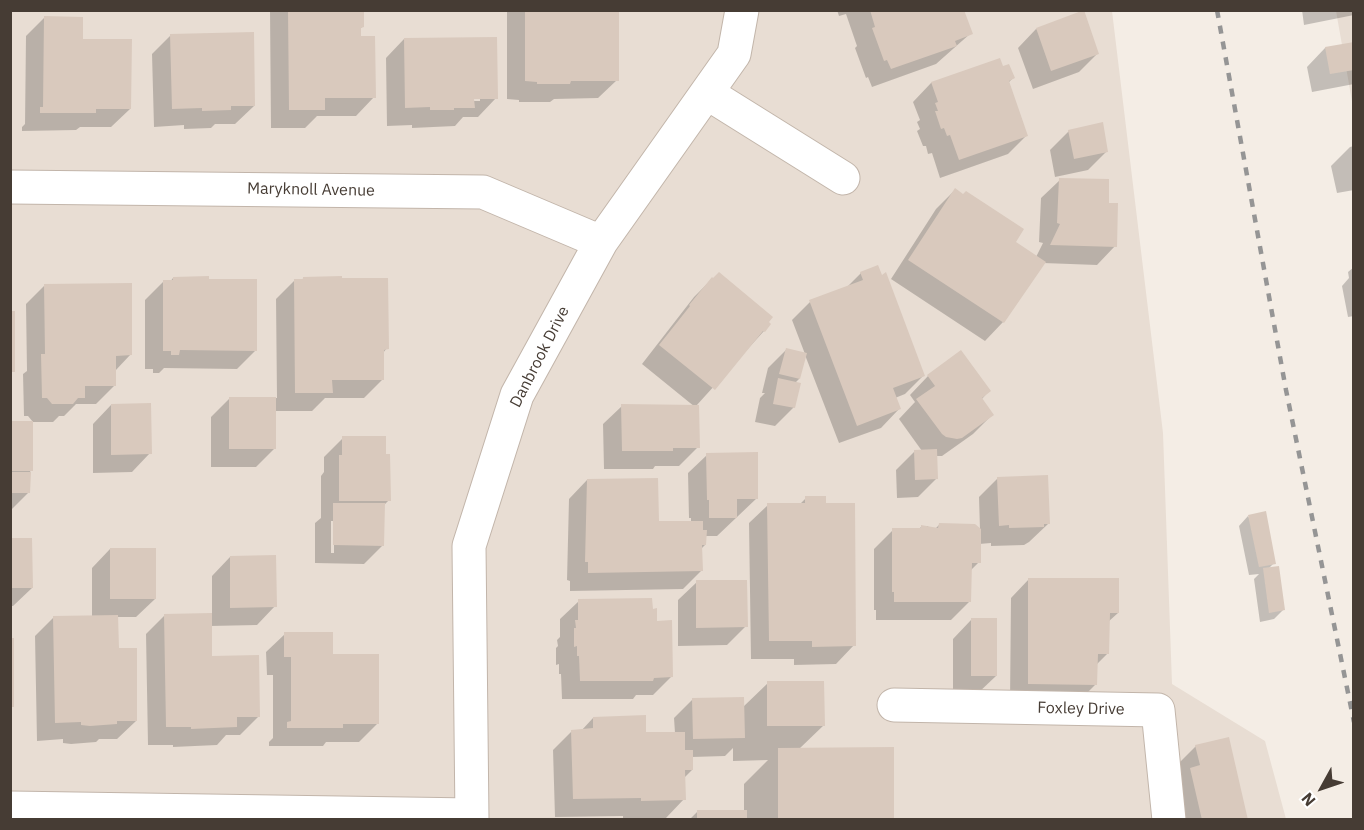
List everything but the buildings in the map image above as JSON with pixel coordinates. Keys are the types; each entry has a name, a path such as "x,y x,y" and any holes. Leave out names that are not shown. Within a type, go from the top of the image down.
{"street":[{"name":"Danbrook Drive","path":"472,817 469,546 517,395 602,242 734,54 742,10"},
{"path":"707,93 843,178"},
{"name":"Maryknoll Avenue","path":"10,187 483,192 602,242"},
{"name":"Foxley Drive","path":"894,705 1158,710 1169,819"},
{"path":"10,808 472,817"}],"shaded area":[{"path":"10,11 1112,11 1163,433 1172,684 1265,741 1286,819 11,819"},
{"path":"1336,11 1353,11 1353,107"}],"railway":[{"path":"1217,10 1286,390 1354,722"}]}
